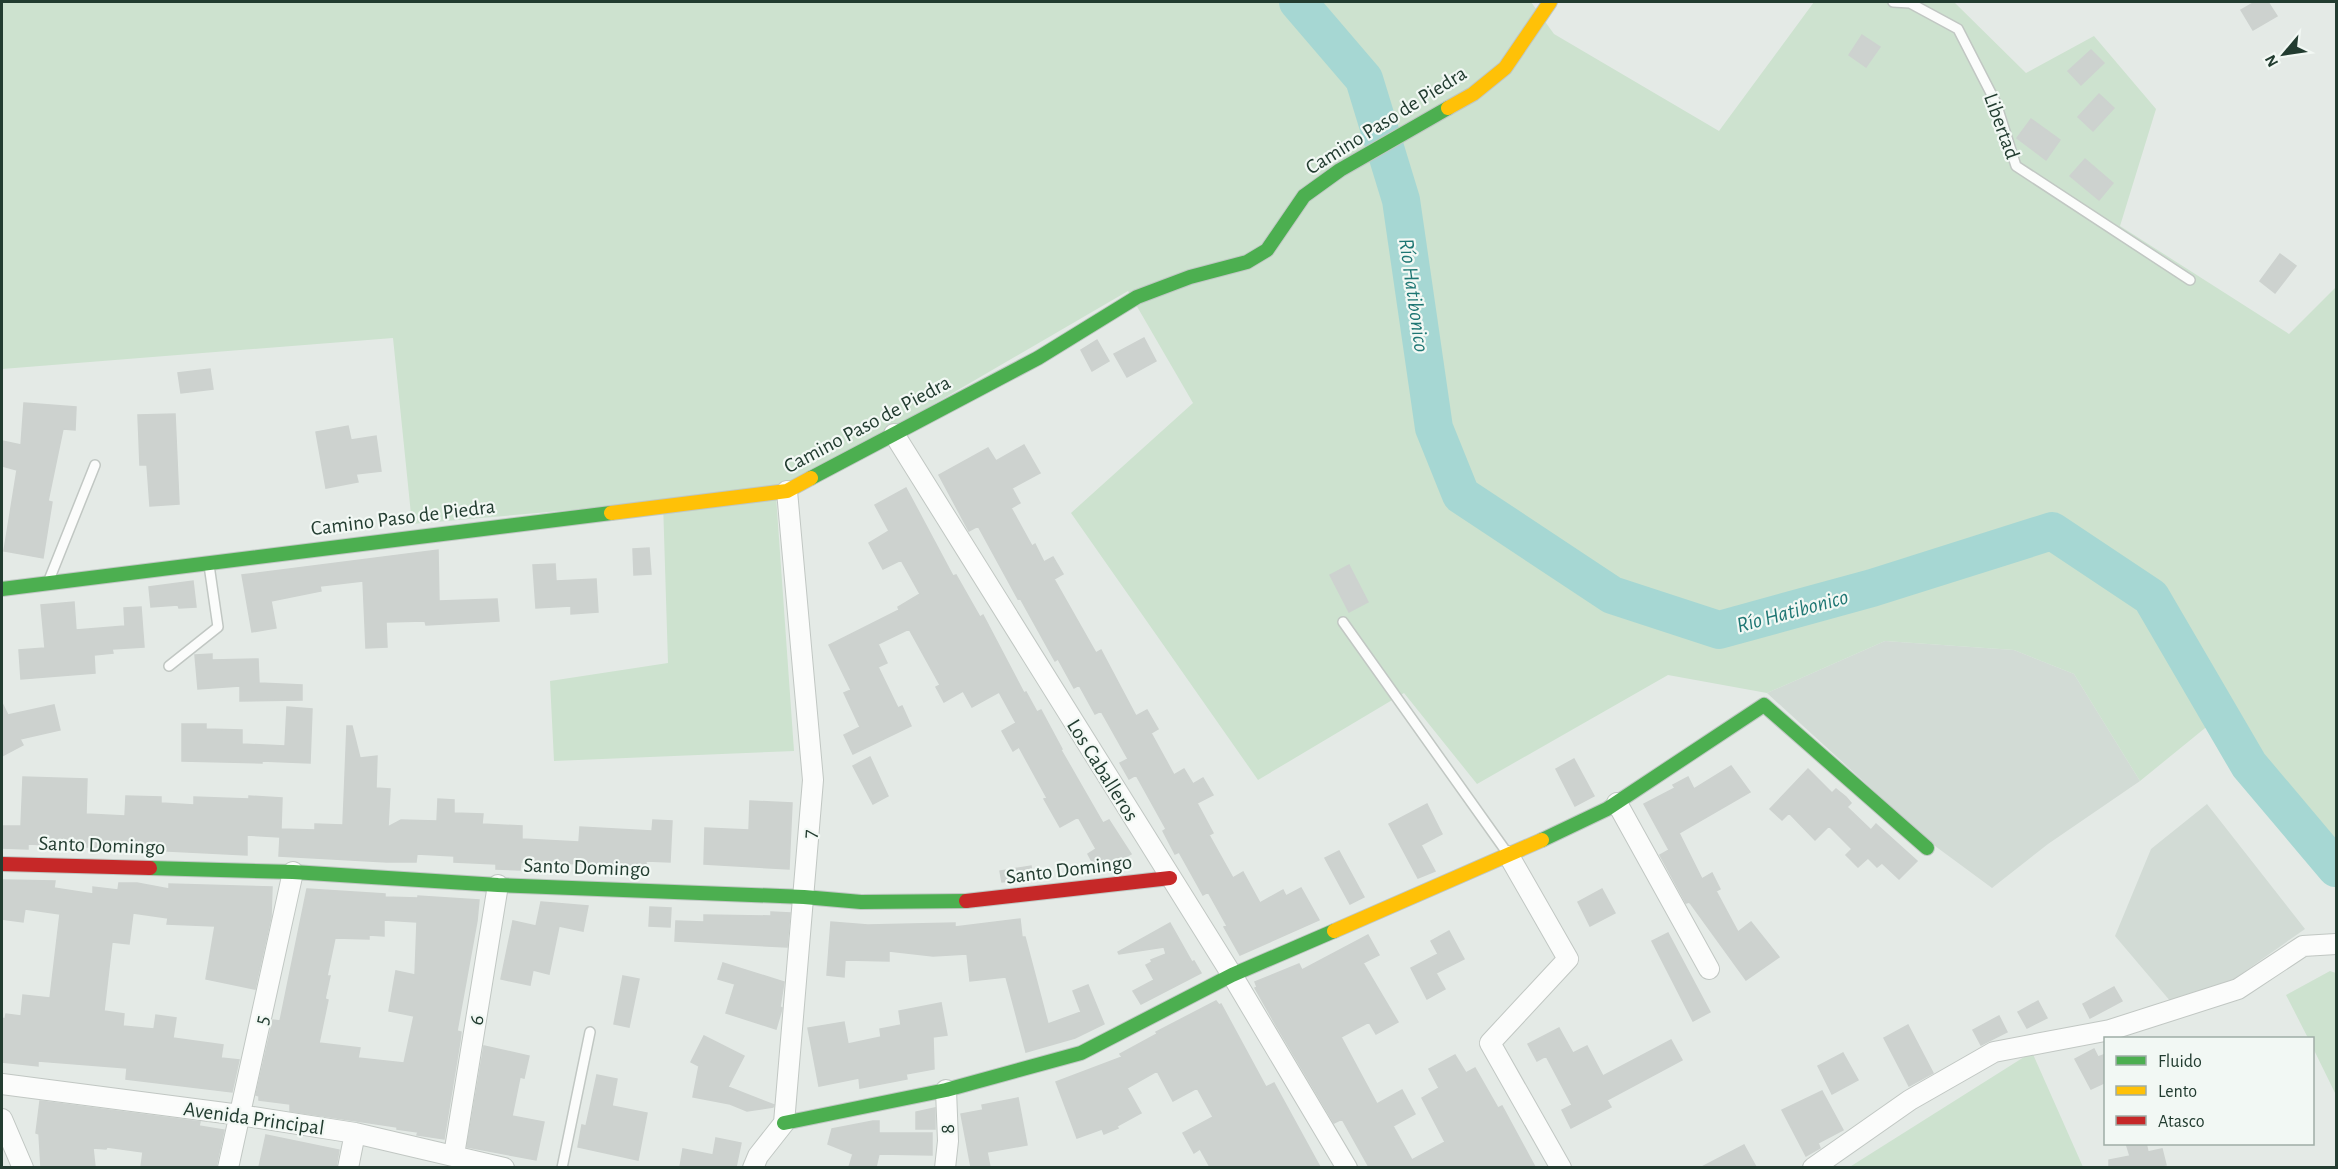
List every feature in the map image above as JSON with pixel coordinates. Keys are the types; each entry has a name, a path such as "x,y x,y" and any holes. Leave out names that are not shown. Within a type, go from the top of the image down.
{"street":[{"name":"Camino Paso de Piedra","path":"2,589 787,490 1038,358 1137,297 1190,278 1247,262 1267,250 1304,196 1340,170 1473,94 1504,69 1550,2"},
{"name":"Los Caballeros","path":"894,434 1232,975 1347,1167"},
{"name":"7","path":"784,1123 813,780 787,490"},
{"path":"753,1167 758,1156 784,1123 946,1090 1081,1053 1232,975 1509,856 1607,809 1764,705 1927,848"},
{"path":"1617,802 1708,969"},
{"path":"1509,856 1568,959 1490,1043 1561,1167"},
{"name":"Santo Domingo","path":"2,864 293,872 498,885 804,897 861,902 976,901 1170,878"},
{"name":"5","path":"228,1167 293,872"},
{"name":"6","path":"454,1155 498,885"},
{"path":"1813,1167 1910,1100 1994,1052 2110,1030 2238,989 2303,946 2337,944"},
{"name":"Avenida Principal","path":"2,1084 240,1115 355,1133 504,1167"},
{"name":"8","path":"945,1167 948,1141 946,1090"},
{"path":"2,1119 23,1167"},
{"path":"348,1167 355,1133"}],"lane":[{"name":"Libertad","path":"1893,2 1910,3 1958,29 1996,103 2016,166 2190,280"},
{"path":"48,583 95,465"},
{"path":"169,666 218,627 209,563"},
{"path":"1343,622 1509,856"},
{"path":"562,1167 590,1032"}],"shaded area":[{"path":"1885,641 2014,650 2074,674 2140,781 2048,844 1992,888 1931,843 1767,693"},
{"path":"2207,804 2305,929 2231,981 2171,1002 2115,936 2151,849"}],"green space":[{"path":"2,2 1531,2 1554,34 1719,131 1814,2 1954,2 2026,73 2094,36 2156,109 2120,226 2289,334 2336,287 2336,879 2226,711 2140,781 2074,674 2014,650 1885,641 1767,693 1668,675 1477,784 1404,693 1258,780 1071,513 1193,403 1128,291 776,496 794,751 554,761 550,681 668,663 663,502 412,524 393,338 2,369"},
{"path":"2330,971 2336,973 2336,1095 2314,1050 2314,1037 2307,1037 2286,995"},
{"path":"2032,1052 2083,1167 1848,1168"}],"building":[{"path":"2255,2 2268,2 2277,16 2253,30 2241,10"},
{"path":"1862,35 1880,47 1866,67 1849,55"},
{"path":"2091,50 2104,63 2081,85 2068,71"},
{"path":"2099,94 2114,108 2093,131 2078,117"},
{"path":"2031,119 2060,140 2046,160 2017,138"},
{"path":"2085,159 2113,183 2099,200 2070,176"},
{"path":"2280,254 2296,266 2275,293 2260,281"},
{"path":"1144,338 1156,361 1127,377 1114,354"},
{"path":"1097,340 1109,361 1092,371 1081,350"},
{"path":"210,369 213,389 181,393 178,373"},
{"path":"24,403 76,407 75,430 63,429 48,501 52,502 43,558 4,551 17,470 2,466 2,441 21,445"},
{"path":"175,414 179,504 150,506 147,465 140,465 138,415"},
{"path":"348,426 351,440 376,436 381,471 356,474 358,482 326,488 316,432"},
{"path":"1024,445 1040,473 1012,488 1020,503 1011,508 1032,546 1035,544 1044,562 1053,557 1063,574 1054,579 1096,653 1101,650 1136,716 1147,710 1158,729 1151,733 1174,775 1184,769 1193,784 1203,778 1213,795 1197,803 1213,833 1209,835 1233,878 1243,872 1260,903 1283,890 1286,896 1301,888 1319,920 1240,955 1208,892 1203,895 1179,852 1175,854 1163,831 1166,829 1136,775 1129,779 1120,763 1128,759 1101,711 1095,714 1079,685 1074,688 1058,659 1055,661 978,526 969,531 939,475 988,448 996,461"},
{"path":"906,488 953,576 956,575 980,617 983,615 1024,693 1026,692 1037,712 1041,710 1103,823 1109,820 1131,854 1097,871 1088,854 1096,849 1078,817 1060,827 1019,747 1013,751 1002,731 1016,723 999,692 972,707 963,691 944,702 936,687 940,685 909,629 878,644 887,663 878,667 898,708 902,706 911,726 853,754 844,735 860,727 844,693 851,690 829,645 899,610 898,607 920,594 901,560 883,569 869,543 889,531 875,505"},
{"path":"649,548 651,574 634,575 633,549"},
{"path":"438,550 439,601 497,599 499,621 426,625 425,621 386,622 387,647 366,648 363,581 320,586 321,591 271,601 276,628 252,632 242,575"},
{"path":"555,564 556,581 596,579 598,612 571,614 571,606 536,608 533,565"},
{"path":"1349,565 1368,602 1349,612 1330,575"},
{"path":"193,581 196,607 179,608 178,605 151,607 149,587"},
{"path":"74,602 76,630 125,626 124,608 141,607 144,647 112,649 113,653 94,655 95,673 21,679 19,650 45,648 41,605"},
{"path":"212,654 212,660 258,659 259,683 302,685 302,700 240,701 240,686 198,689 195,655"},
{"path":"2,703 8,715 54,705 60,730 20,739 23,745 2,756"},
{"path":"287,707 312,709 310,763 182,761 182,724 206,724 206,729 242,730 242,744 285,746"},
{"path":"347,726 352,726 360,758 377,756 376,788 390,789 388,827 401,820 437,821 438,799 454,800 454,813 483,814 482,824 522,826 522,839 579,842 580,827 652,831 653,820 672,821 670,862 646,861 646,866 521,862 520,870 496,869 496,864 454,862 454,856 417,854 416,862 387,862 279,856 280,837 247,835 247,855 28,844 28,849 2,848 2,826 21,826 23,777 87,779 86,814 125,816 126,796 161,797 161,803 194,805 194,797 249,799 249,796 282,798 281,829 315,830 315,824 343,825"},
{"path":"870,757 888,796 873,804 853,766"},
{"path":"1574,759 1594,796 1575,806 1556,769"},
{"path":"1731,766 1750,792 1679,833 1702,879 1712,873 1720,889 1716,891 1738,932 1751,922 1779,957 1746,980 1691,904 1686,903 1660,855 1669,850 1644,804 1675,788 1673,785 1688,777 1694,789"},
{"path":"1808,769 1832,793 1836,789 1846,797 1851,803 1847,807 1871,830 1876,824 1917,861 1899,879 1882,863 1877,867 1868,858 1858,867 1846,855 1852,849 1829,826 1815,840 1789,813 1782,820 1770,809"},
{"path":"750,801 792,803 789,869 704,864 705,828 749,830"},
{"path":"1427,804 1442,834 1421,845 1435,871 1418,878 1389,824"},
{"path":"1339,851 1364,897 1350,904 1325,858"},
{"path":"1031,866 1033,878 1002,882 1000,871"},
{"path":"2,880 55,881 54,888 93,894 93,887 118,890 119,883 137,883 169,889 169,884 272,887 271,917 255,989 206,979 215,926 167,924 168,918 133,913 129,944 112,942 104,1011 124,1014 123,1026 154,1029 156,1015 176,1018 173,1038 223,1045 221,1058 239,1060 232,1092 126,1079 127,1068 38,1061 38,1066 2,1062 2,1018 5,1019 6,1014 21,1016 23,995 50,998 60,914 25,909 23,922 2,919"},
{"path":"307,889 385,894 385,897 418,898 418,896 479,900 457,1031 461,1032 460,1041 444,1139 417,1135 418,1132 397,1129 397,1127 290,1111 290,1104 259,1100 259,1096 256,1095 273,1020 280,1021","holes":["384,920 417,922 415,975 396,971 389,1011 414,1016 404,1063 358,1058 360,1048 319,1043 328,1000 325,999 330,976 327,976 335,938 369,939 369,935 384,936"]},
{"path":"1602,889 1615,913 1590,926 1578,902"},
{"path":"541,902 588,906 583,931 559,926 549,974 533,970 530,985 501,979 513,921 536,926"},
{"path":"650,907 671,908 670,927 649,926"},
{"path":"771,912 790,913 787,947 675,941 676,921 704,922 704,915 771,916"},
{"path":"1020,919 1022,937 1025,937 1048,1024 1081,1012 1073,991 1088,985 1104,1024 1075,1038 1026,1052 1006,977 970,981 967,954 933,956 889,951 889,961 845,960 844,977 827,975 831,922 868,925 955,923 955,927"},
{"path":"1170,923 1192,962 1194,961 1201,973 1141,1004 1133,991 1154,980 1146,965 1152,962 1151,960 1166,954 1164,947 1119,954 1118,952"},
{"path":"1449,931 1464,959 1436,973 1445,989 1427,999 1411,968 1438,954 1431,941"},
{"path":"1668,933 1710,1012 1693,1021 1652,941"},
{"path":"1368,935 1379,955 1363,963 1398,1022 1376,1034 1369,1022 1341,1037 1377,1104 1402,1090 1415,1114 1393,1126 1412,1160 1445,1142 1422,1098 1439,1088 1429,1069 1455,1055 1466,1073 1475,1068 1498,1108 1502,1106 1535,1167 1369,1167 1342,1119 1334,1123 1255,988 1257,987 1255,982 1299,964 1302,970"},
{"path":"723,963 784,982 780,1007 782,1008 776,1029 726,1013 735,984 718,979"},
{"path":"623,976 639,979 629,1027 614,1024"},
{"path":"2114,987 2122,1001 2090,1018 2083,1004"},
{"path":"1216,1001 1219,1005 1221,1004 1266,1087 1274,1083 1320,1167 1210,1167 1200,1149 1194,1153 1183,1133 1213,1117 1197,1088 1173,1101 1157,1071 1127,1088 1141,1113 1104,1134 1102,1129 1077,1138 1056,1082 1122,1057 1120,1054 1157,1034 1156,1032"},
{"path":"2038,1001 2047,1018 2027,1028 2018,1012"},
{"path":"941,1003 947,1035 933,1037 934,1069 906,1074 907,1079 860,1088 859,1078 819,1086 808,1028 844,1022 848,1044 881,1037 880,1029 901,1025 899,1011"},
{"path":"1999,1016 2007,1032 1981,1045 1973,1030"},
{"path":"1908,1025 1933,1073 1909,1086 1884,1038"},
{"path":"1559,1028 1573,1053 1587,1046 1603,1076 1671,1040 1682,1060 1607,1100 1611,1107 1571,1128 1562,1110 1572,1105 1546,1056 1537,1061 1528,1044"},
{"path":"704,1036 744,1056 728,1087 774,1105 773,1107 747,1111 730,1104 693,1097 699,1066 691,1062"},
{"path":"484,1046 529,1056 524,1078 520,1077 512,1116 544,1122 536,1160 467,1147"},
{"path":"2094,1049 2098,1057 2104,1055 2104,1083 2091,1089 2075,1059"},
{"path":"1843,1053 1858,1080 1832,1094 1818,1066"},
{"path":"597,1075 617,1079 612,1106 647,1113 638,1160 578,1147 582,1125 586,1126"},
{"path":"1822,1091 1843,1130 1818,1143 1820,1148 1806,1156 1782,1110"},
{"path":"1018,1098 1027,1145 987,1152 990,1167 971,1167 961,1114 983,1110 982,1105"},
{"path":"40,1101 200,1122 199,1126 224,1130 216,1167 141,1167 143,1152 107,1147 106,1149 93,1148 95,1167 41,1167 39,1134 36,1133"},
{"path":"935,1108 935,1129 916,1129 916,1112"},
{"path":"879,1121 879,1133 932,1133 932,1155 879,1154 876,1167 849,1167 853,1154 828,1144 832,1129"},
{"path":"266,1135 339,1150 336,1167 259,1167"},
{"path":"716,1138 741,1143 736,1167 680,1167 683,1149 713,1155"},
{"path":"1744,1145 1756,1167 1702,1167"},
{"path":"2127,1145 2146,1145 2148,1152 2162,1149 2166,1165 2109,1167 2109,1160 2130,1156"}],"waterway":[{"name":"Río Hatibonico","path":"1298,2 1364,79 1401,200 1434,428 1461,495 1612,595 1719,630 1872,588 2052,531 2151,597 2249,765 2336,868"}],"traffic: fast":[{"path":"811,478 1038,358 1137,297 1190,277 1247,262 1267,250 1304,196 1340,170 1448,108"},
{"path":"2,589 611,513"},
{"path":"1542,840 1607,809 1764,705 1927,848"},
{"path":"150,868 293,872 498,885 804,897 861,902 966,901"},
{"path":"784,1123 946,1090 1081,1053 1232,975 1334,931"}],"traffic: slow":[{"path":"1448,108 1473,94 1505,68 1550,2"},
{"path":"611,513 787,491 811,478"},
{"path":"1334,931 1542,840"}],"traffic: jam":[{"path":"2,864 150,868"},
{"path":"966,901 1170,878"}]}
